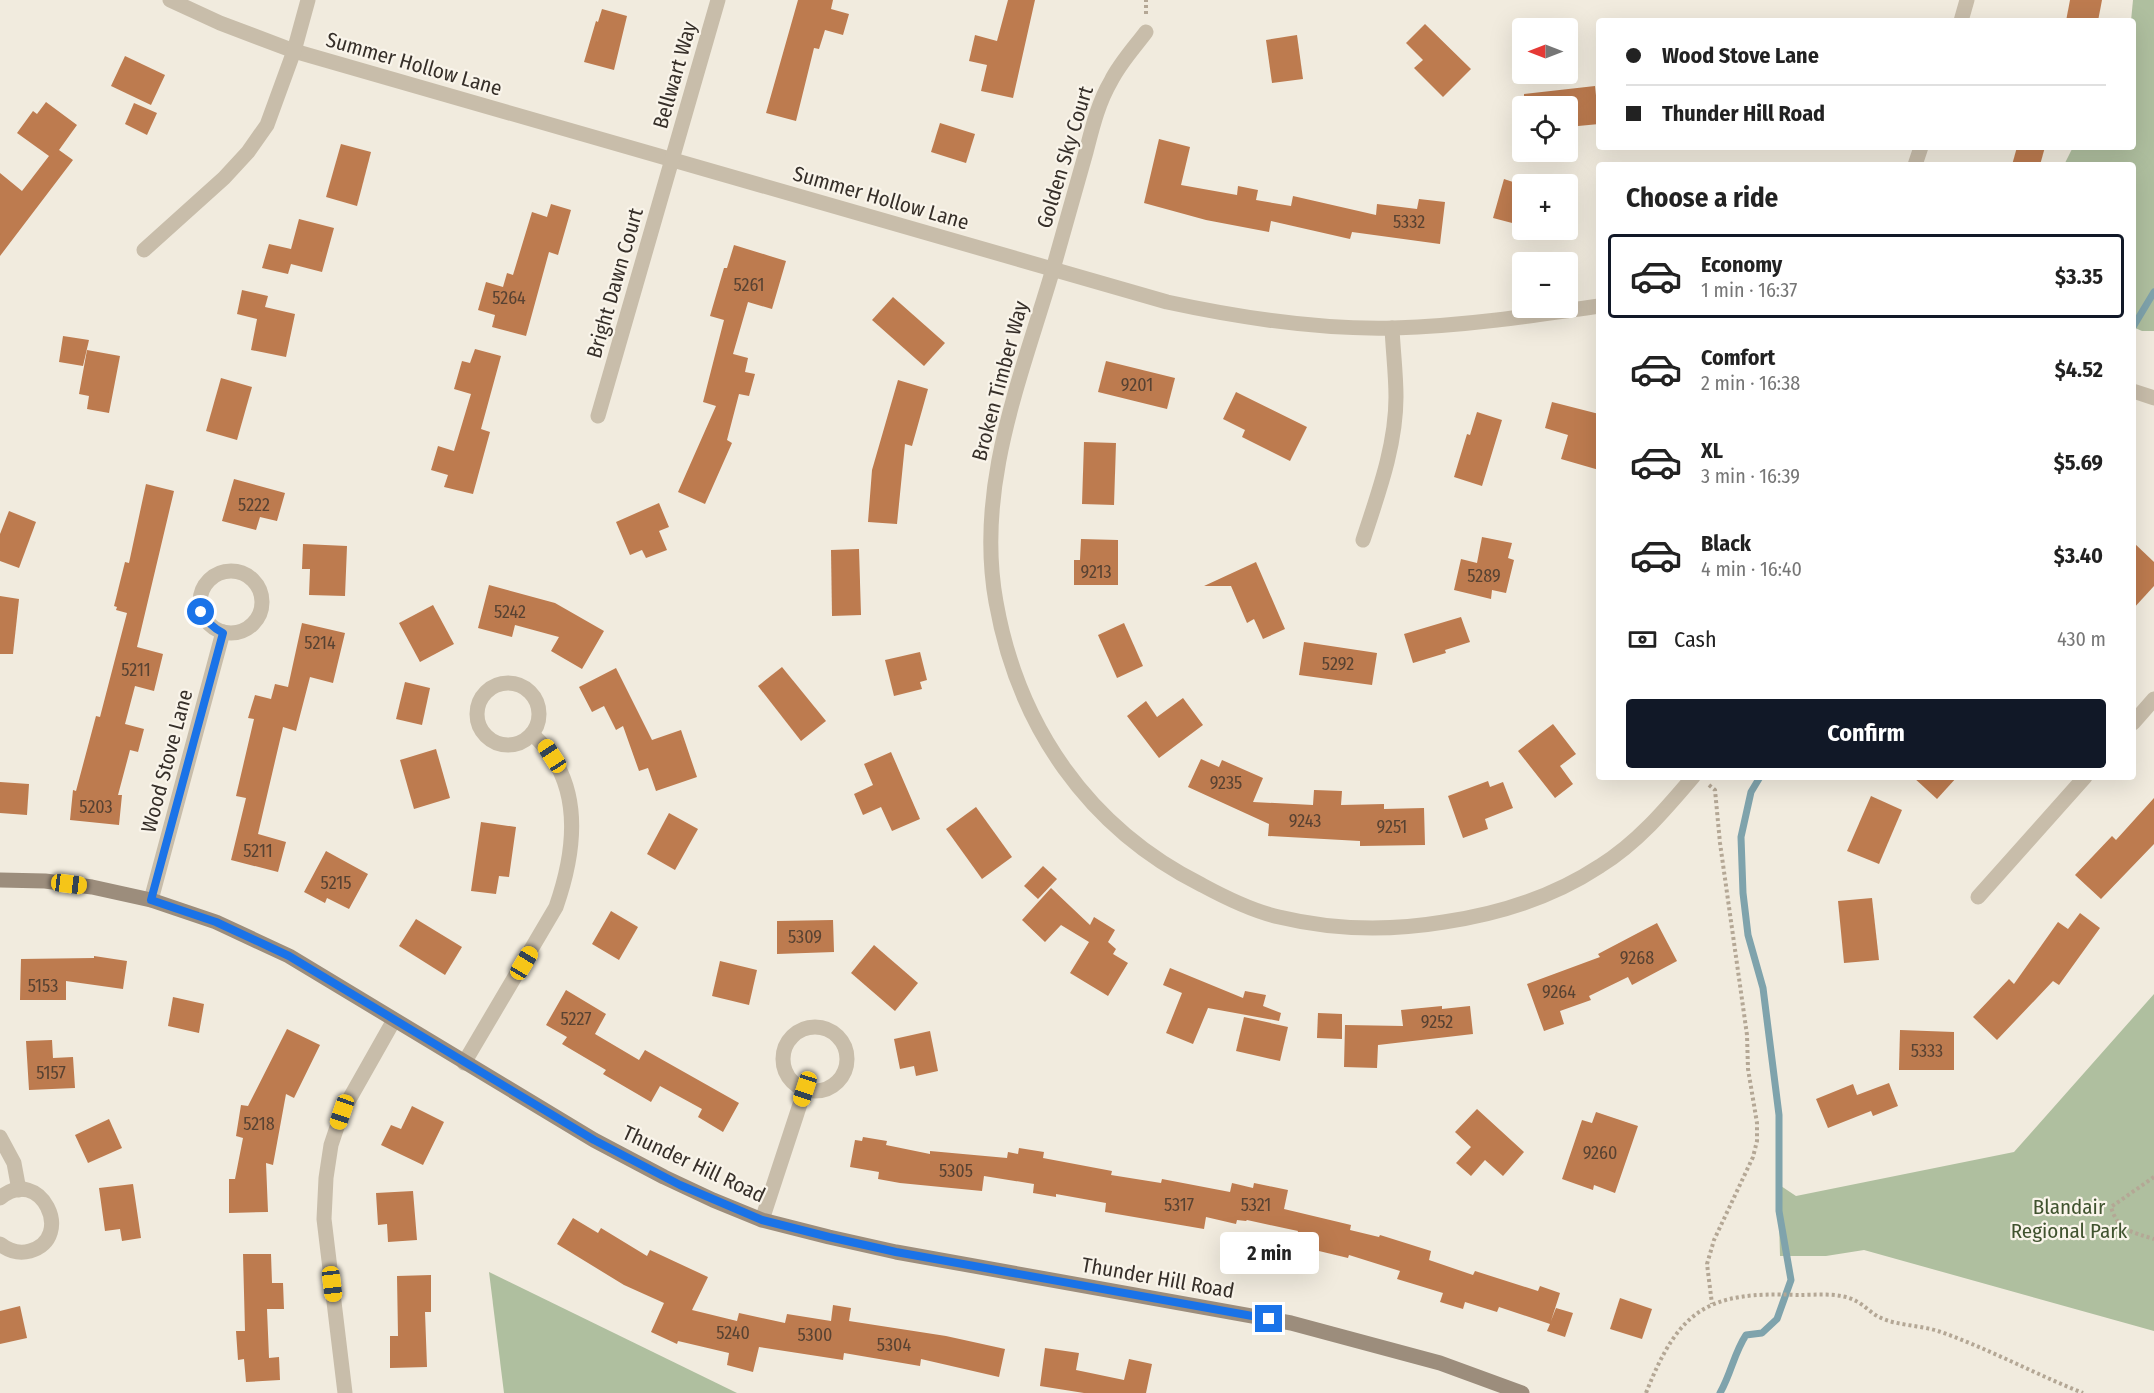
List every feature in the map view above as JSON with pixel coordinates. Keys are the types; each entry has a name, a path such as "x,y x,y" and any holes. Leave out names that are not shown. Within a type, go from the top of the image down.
{"street":[{"name":"Summer Hollow Lane","path":"170,0 220,23 294,51 1167,302 1222,314 1316,325 1392,328 1470,324 1596,306"},
{"path":"144,250 224,178 248,152 267,125 294,51 308,0"},
{"name":"Bellwart Way","path":"672,161 718,0"},
{"path":"1962,18 1967,0"},
{"name":"Golden Sky Court","path":"1053,269 1095,118 1110,82 1146,32"},
{"name":"Bright Dawn Court","path":"598,416 672,161"},
{"name":"Broken Timber Way","path":"1053,269 1004,430 997,468 990,514 990,556 995,600 1004,641 1018,686 1043,739 1078,788 1108,820 1145,850 1182,875 1221,895 1275,917 1326,926 1371,928 1419,926 1476,917 1521,905 1600,866 1700,780"},
{"path":"1363,540 1382,482 1390,444 1396,399 1392,328"},
{"path":"2136,392 2154,398"},
{"path":"234,571 244,573 259,587 262,607 259,617 243,631 223,633 206,621 201,612 201,592 214,576 234,571"},
{"name":"Wood Stove Lane","path":"151,900 223,633"},
{"path":"510,683 527,690 534,697 538,706 536,725 532,734 524,741 503,745 485,735 479,725 477,715 484,695 491,688 500,684 510,683"},
{"path":"2136,720 2154,699"},
{"path":"464,1063 556,907 571,856 572,819 568,793 559,767 545,745 532,734"},
{"path":"1978,897 2082,780"},
{"name":"Thunder Hill Road","path":"0,880 45,881 92,887 151,900 216,922 289,956 594,1140 664,1177 762,1220 896,1252 1291,1323 1440,1363 1522,1393"},
{"path":"345,1393 324,1219 326,1179 331,1145 342,1112 394,1020"},
{"path":"811,1028 831,1032 839,1038 847,1057 841,1077 825,1089 815,1091 805,1089 788,1077 783,1056 786,1046 792,1037 801,1031 811,1028"},
{"path":"762,1220 805,1089"},
{"path":"0,1137 14,1163 19,1190"},
{"path":"0,1198 11,1191 30,1191 47,1204 52,1225 49,1235 33,1250 22,1253 12,1251 0,1244"}],"path":[{"path":"1700,780 1715,790 1723,866 1747,1035 1748,1069 1758,1123 1758,1141 1753,1157 1714,1240 1707,1264 1712,1304"},
{"path":"2154,1177 2111,1207 2115,1221 2128,1230 2154,1239"},
{"path":"1646,1393 1669,1343 1686,1321 1712,1304 1761,1293 1816,1295 1855,1300 1879,1317 1942,1332 2083,1393"}],"green space":[{"path":"2133,0 2154,0 2154,331 2136,328 2136,162 2066,162 2072,150 2136,150 2136,18 2131,18"},
{"name":"Blandair Regional Park","path":"2154,994 2154,1331 1864,1250 1826,1256 1780,1256 1778,1184 1796,1196 2014,1152"},
{"path":"489,1272 737,1393 504,1393"}],"building":[{"path":"798,0 833,0 831,9 849,14 843,35 825,30 819,49 814,48 796,121 766,113"},
{"path":"1008,0 1035,0 1013,98 981,91 987,65 969,61 975,35 997,41"},
{"path":"2070,0 2102,0 2099,18 2067,18"},
{"path":"602,9 627,16 614,70 584,62 596,21 598,22"},
{"path":"1425,24 1471,69 1443,97 1414,68 1423,60 1406,43"},
{"path":"1297,35 1303,79 1272,83 1266,40"},
{"path":"125,56 165,75 151,105 111,86"},
{"path":"1595,86 1596,124 1578,126 1578,96 1524,96 1524,94"},
{"path":"46,102 77,125 59,150 73,160 0,256 0,173 22,191 49,156 17,133 33,111 37,114"},
{"path":"134,103 157,113 147,135 125,124"},
{"path":"940,123 975,134 966,163 931,152"},
{"path":"1159,139 1190,147 1181,185 1237,195 1238,186 1258,190 1256,200 1291,206 1293,196 1376,215 1377,204 1417,209 1419,199 1445,202 1440,244 1352,232 1350,239 1271,221 1269,232 1206,220 1144,203"},
{"path":"341,144 371,152 357,206 326,197"},
{"path":"2016,150 2044,150 2041,162 2013,162"},
{"path":"1504,179 1512,182 1512,223 1493,218"},
{"path":"551,204 571,210 558,255 549,252 526,336 492,327 495,315 478,310 486,282 503,287 507,273 513,275 532,212 547,217"},
{"path":"299,219 334,228 322,272 291,264 288,274 262,268 269,244 291,249"},
{"path":"734,245 786,261 772,309 748,302 733,354 748,358 745,372 755,374 749,396 739,394 727,440 732,443 705,504 678,492 716,406 703,402 724,320 710,316 724,268 727,268"},
{"path":"242,290 268,296 265,307 295,314 286,357 251,350 257,319 237,314"},
{"path":"893,297 945,343 924,366 872,320"},
{"path":"63,336 89,340 83,366 59,362"},
{"path":"475,349 501,356 481,429 490,432 473,494 444,487 448,475 431,470 438,446 454,451 471,394 454,389 462,361 470,363"},
{"path":"87,350 120,356 109,413 87,409 89,396 79,394"},
{"path":"1106,361 1175,378 1167,409 1098,392"},
{"path":"221,378 252,387 237,440 206,431"},
{"path":"898,380 928,389 912,446 905,444 897,524 868,522 872,470"},
{"path":"1236,392 1307,427 1290,461 1242,437 1245,430 1223,419"},
{"path":"1552,402 1596,413 1596,469 1561,459 1568,435 1545,428"},
{"path":"1477,412 1502,420 1482,486 1454,477 1467,434 1470,435"},
{"path":"1084,442 1116,443 1114,505 1082,504"},
{"path":"234,479 285,493 277,521 260,517 256,530 222,521"},
{"path":"146,484 174,491 137,647 163,654 154,691 135,686 125,724 144,729 138,752 130,750 118,795 122,795 119,825 70,820 73,790 76,791 96,716 100,717 127,613 116,610 117,607 114,606 125,562 129,563"},
{"path":"659,503 669,527 659,531 667,550 646,558 642,550 630,555 616,522"},
{"path":"9,511 36,522 19,568 0,561 0,534"},
{"path":"1482,537 1512,543 1508,558 1514,560 1506,593 1492,590 1491,599 1454,590 1461,559 1477,563"},
{"path":"1081,539 1118,540 1118,585 1074,585 1074,560 1080,560"},
{"path":"303,544 347,546 345,596 309,595 310,569 302,569"},
{"path":"2136,545 2154,562 2154,586 2136,606"},
{"path":"859,549 861,615 832,616 831,550"},
{"path":"1256,562 1285,629 1263,639 1254,619 1247,623 1231,586 1204,586"},
{"path":"489,585 555,603 604,631 582,669 551,651 559,637 515,625 512,637 478,628"},
{"path":"0,596 19,599 13,654 0,654"},
{"path":"433,605 454,644 420,662 399,623"},
{"path":"1461,617 1470,642 1445,650 1446,653 1413,663 1404,634"},
{"path":"302,623 345,633 333,683 310,677 296,731 283,727 258,834 286,842 278,872 231,860 246,798 236,796 254,719 248,718 255,695 271,699 275,684 288,687"},
{"path":"1124,623 1143,666 1117,678 1098,635"},
{"path":"1304,642 1377,653 1372,685 1299,675"},
{"path":"920,652 927,680 920,682 922,689 894,696 885,660"},
{"path":"782,667 826,721 801,741 758,686"},
{"path":"616,668 652,740 681,730 697,777 656,791 648,768 639,771 623,726 616,730 604,706 592,712 579,687"},
{"path":"405,682 430,688 422,725 396,719"},
{"path":"1183,698 1203,725 1159,758 1127,716 1146,701 1157,717"},
{"path":"1553,724 1576,754 1560,766 1573,784 1555,798 1518,751"},
{"path":"436,749 450,798 414,809 400,760"},
{"path":"891,752 920,819 892,831 881,807 863,815 854,794 873,785 864,764"},
{"path":"1201,759 1219,767 1222,760 1263,778 1253,802 1313,805 1314,790 1342,791 1341,805 1384,804 1384,809 1424,808 1425,845 1360,846 1360,841 1268,836 1269,824 1188,787"},
{"path":"1916,780 1954,780 1937,799"},
{"path":"1488,781 1490,787 1503,782 1513,808 1485,819 1488,829 1463,838 1448,796"},
{"path":"0,782 29,784 27,815 0,813"},
{"path":"1871,796 1902,810 1879,864 1847,851"},
{"path":"2154,798 2154,844 2101,899 2075,875 2112,836 2116,840"},
{"path":"976,807 1012,857 982,879 946,829"},
{"path":"669,813 698,829 675,870 647,854"},
{"path":"481,822 516,827 509,877 499,876 496,894 471,891"},
{"path":"326,851 368,874 349,909 327,898 325,903 304,892"},
{"path":"1043,866 1057,879 1038,899 1024,886"},
{"path":"1051,888 1090,925 1094,917 1115,930 1108,942 1116,949 1113,954 1128,963 1108,996 1070,973 1089,942 1061,925 1045,942 1022,920"},
{"path":"1872,898 1879,960 1844,963 1838,901"},
{"path":"611,911 638,927 619,960 592,944"},
{"path":"2080,913 2100,928 2059,985 2053,981 1997,1040 1973,1017 2009,979 2014,984 2058,922 2068,929"},
{"path":"416,919 462,947 445,975 399,946"},
{"path":"833,920 834,952 777,954 777,921"},
{"path":"1657,923 1677,961 1632,985 1628,977 1589,996 1591,1000 1560,1011 1564,1024 1544,1031 1527,984 1600,957 1598,954"},
{"path":"874,945 918,983 895,1011 851,973"},
{"path":"94,956 127,961 123,989 66,981 66,1000 20,1000 21,959 94,958"},
{"path":"720,961 757,970 749,1005 712,996"},
{"path":"1170,968 1243,998 1245,991 1266,995 1263,1006 1281,1013 1279,1021 1208,1008 1193,1044 1166,1033 1182,993 1163,985"},
{"path":"566,990 606,1014 595,1034 639,1060 645,1050 739,1103 723,1132 698,1117 702,1109 660,1086 651,1102 603,1074 606,1070 562,1044 567,1037 546,1025"},
{"path":"173,997 204,1004 199,1033 168,1026"},
{"path":"1442,1006 1442,1009 1470,1006 1473,1034 1378,1045 1377,1068 1344,1067 1345,1025 1403,1026 1401,1010"},
{"path":"1318,1013 1342,1014 1342,1039 1317,1038"},
{"path":"1244,1017 1288,1027 1280,1061 1236,1051"},
{"path":"287,1029 320,1045 294,1098 286,1094 273,1165 266,1163 268,1212 229,1213 229,1179 235,1179 243,1138 236,1136 241,1105 248,1106"},
{"path":"1900,1030 1954,1032 1954,1070 1899,1070"},
{"path":"930,1031 938,1071 916,1076 914,1066 900,1069 894,1039"},
{"path":"52,1040 53,1058 73,1057 75,1088 29,1090 26,1041"},
{"path":"1889,1083 1898,1106 1873,1116 1871,1111 1828,1128 1816,1099 1853,1084 1857,1095"},
{"path":"412,1106 444,1122 423,1165 381,1145 391,1125 401,1129"},
{"path":"1477,1109 1524,1152 1503,1176 1485,1160 1471,1176 1456,1163 1471,1147 1455,1132"},
{"path":"1596,1112 1638,1126 1615,1193 1594,1185 1593,1190 1562,1179 1582,1120 1592,1123"},
{"path":"109,1119 122,1148 88,1163 75,1135"},
{"path":"863,1137 887,1141 886,1145 930,1154 930,1151 1007,1158 1008,1152 1018,1154 1019,1148 1044,1152 1043,1158 1112,1171 1111,1175 1161,1183 1162,1179 1230,1192 1232,1183 1253,1188 1254,1183 1288,1190 1284,1209 1351,1225 1350,1230 1379,1237 1380,1235 1431,1251 1429,1260 1473,1275 1475,1271 1538,1291 1540,1286 1560,1293 1551,1321 1556,1308 1573,1313 1565,1337 1547,1331 1550,1324 1499,1307 1497,1312 1465,1302 1463,1309 1440,1302 1443,1293 1397,1279 1400,1271 1349,1255 1348,1258 1294,1245 1298,1231 1247,1220 1237,1220 1236,1224 1206,1217 1204,1229 1105,1212 1106,1203 1056,1194 1056,1197 1033,1193 1034,1184 984,1176 982,1191 878,1179 879,1172 850,1167 855,1140 862,1141"},
{"path":"133,1184 141,1238 122,1241 120,1229 105,1231 99,1188"},
{"path":"413,1191 417,1240 388,1242 387,1224 378,1225 376,1193"},
{"path":"573,1218 598,1233 601,1228 647,1256 650,1250 708,1277 692,1310 737,1321 739,1313 785,1323 787,1314 831,1321 833,1305 851,1308 849,1321 946,1336 1005,1349 999,1377 921,1359 920,1366 844,1353 843,1360 759,1347 753,1372 727,1365 729,1353 678,1341 677,1344 651,1332 664,1303 624,1285 557,1244"},
{"path":"243,1254 271,1254 272,1283 283,1283 284,1309 267,1309 269,1358 279,1357 280,1380 246,1382 244,1359 238,1360 236,1331 245,1331"},
{"path":"431,1275 431,1312 425,1312 427,1367 390,1368 390,1336 398,1336 397,1276"},
{"path":"1620,1298 1652,1309 1642,1339 1610,1329"},
{"path":"20,1306 27,1338 0,1344 0,1311"},
{"path":"1045,1348 1079,1353 1076,1370 1124,1380 1129,1359 1152,1364 1146,1393 1084,1393 1040,1386"}],"waterway":[{"path":"2136,322 2154,292"},
{"path":"1720,1393 1746,1335 1762,1333 1777,1319 1791,1280 1779,1211 1779,1115 1763,988 1748,935 1743,893 1741,837 1751,792 1758,780"}],"route":[{"path":"201,612 206,621 223,633 151,900 216,922 289,956 594,1140 680,1185 762,1220 896,1252 1269,1319"}]}
